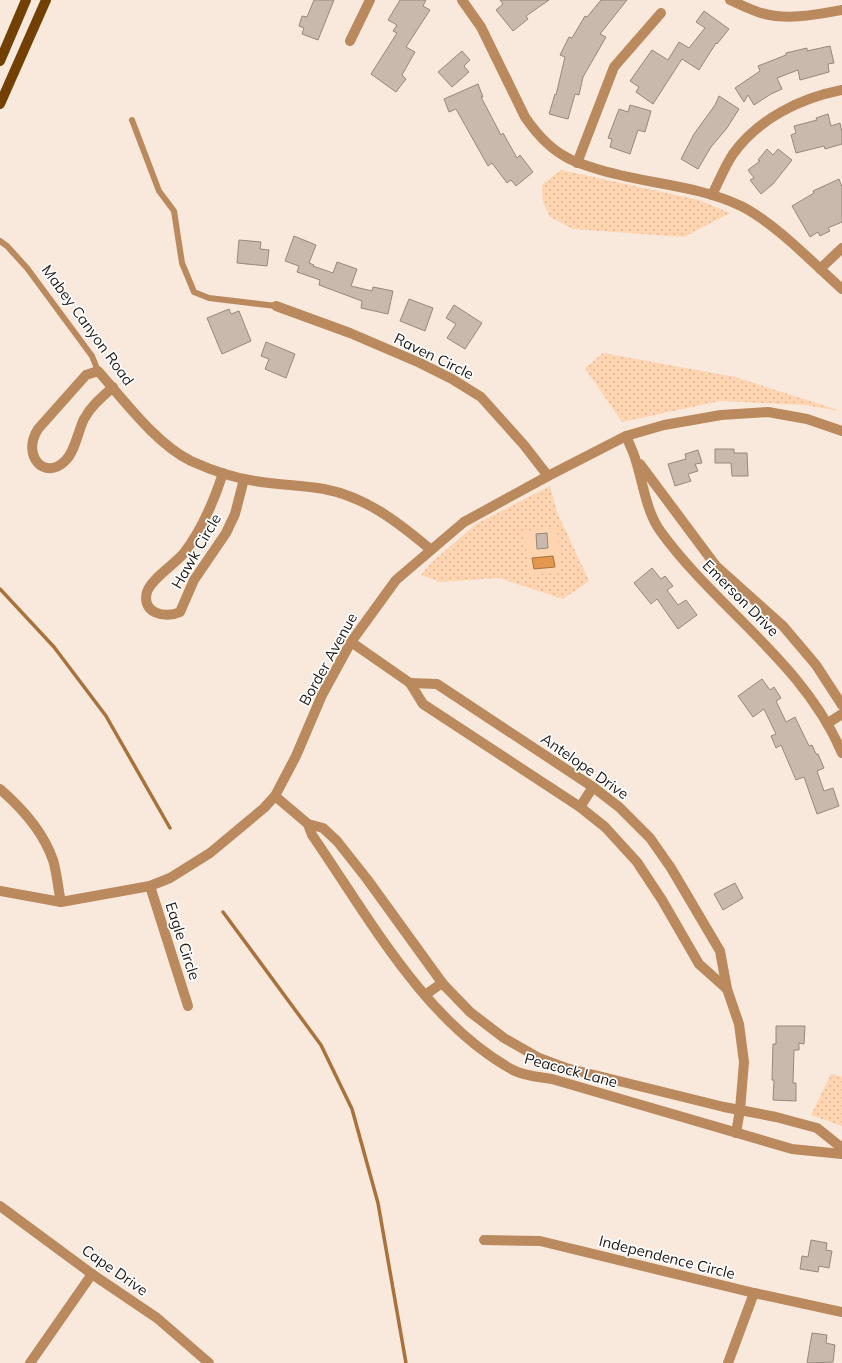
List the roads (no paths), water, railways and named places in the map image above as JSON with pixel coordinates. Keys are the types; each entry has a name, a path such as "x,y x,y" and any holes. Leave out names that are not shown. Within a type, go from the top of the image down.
{"main road":[{"path":"0,61 26,0"},
{"path":"0,104 46,0"}],"street":[{"path":"350,41 370,0"},
{"path":"730,0 748,3 759,12 778,16 797,17 842,10"},
{"path":"465,1 481,27 525,117 534,130 550,146 577,163 611,174 712,195 742,207 765,221 842,289"},
{"path":"577,163 614,67 661,13"},
{"path":"712,195 733,154 765,122 796,103 824,93 842,90"},
{"path":"820,269 842,248"},
{"name":"Raven Circle","path":"276,306 350,333 420,363 452,379 481,397 524,445 548,476"},
{"path":"98,371 86,375 38,429 33,437 31,446 36,462 43,466 52,468 66,461 85,418 94,404 113,387"},
{"name":"Mabey Canyon Road","path":"98,371 148,427 170,446 190,460 244,479 324,489 357,499 388,515 430,549"},
{"name":"Border Avenue","path":"0,891 61,902 150,886 170,878 210,853 264,808 275,796 296,756 322,695 351,642 396,580 430,549 464,522 548,476 626,436 664,425 721,415 768,412 807,419 842,431"},
{"name":"Emerson Drive","path":"626,436 634,456 651,511 660,531 694,574 777,657 805,690 839,739 842,753"},
{"name":"Emerson Drive","path":"634,456 662,496 716,566 783,626 816,665 842,705"},
{"name":"Hawk Circle","path":"223,472 206,519 196,537 184,554 167,571 152,582 147,594 147,603 153,611 163,616 171,616 180,612 194,580 226,533 235,514 244,479"},
{"name":"Antelope Drive","path":"351,642 410,683 423,704 580,806 605,827 637,862 662,900 699,964 727,989"},
{"name":"Antelope Drive","path":"410,683 437,684 593,787 619,807 650,838 671,868 720,951 727,989 739,1024 744,1062 740,1110 736,1133"},
{"path":"828,723 842,714"},
{"path":"580,806 593,787"},
{"path":"0,789 18,804 42,836 53,860 61,902"},
{"name":"Peacock Lane","path":"275,796 308,824 323,828 337,842 367,879 442,983 470,1012 504,1038 539,1058 566,1068 817,1128 842,1148"},
{"name":"Peacock Lane","path":"308,824 312,835 398,961 444,1018 477,1046 515,1071 552,1079 792,1150 842,1154"},
{"name":"Eagle Circle","path":"150,886 188,1006"},
{"path":"425,995 442,983"},
{"name":"Cape Drive","path":"0,1206 92,1274 157,1318 209,1363"},
{"name":"Independence Circle","path":"484,1240 540,1241 754,1293 842,1312"},
{"path":"30,1363 92,1274"},
{"path":"728,1363 754,1293"}],"lane":[{"path":"132,120 159,192 174,211 182,263 194,292 209,298 276,306"},
{"name":"Mabey Canyon Road","path":"0,241 7,246 26,268 92,356 98,371"}],"waterway":[{"path":"0,589 54,647 106,716 170,828"},
{"path":"223,912 321,1045 352,1109 378,1203 406,1363"}]}
